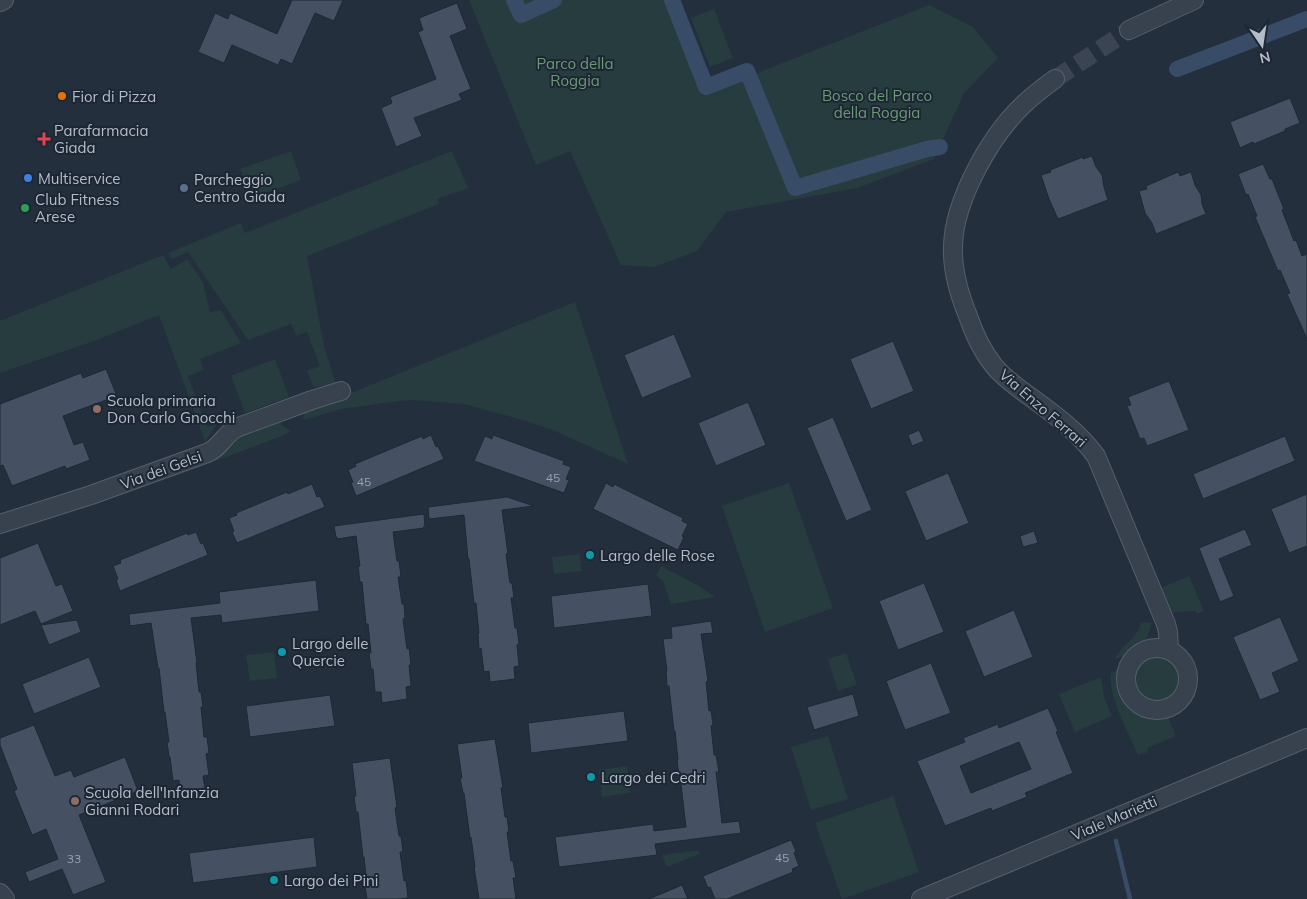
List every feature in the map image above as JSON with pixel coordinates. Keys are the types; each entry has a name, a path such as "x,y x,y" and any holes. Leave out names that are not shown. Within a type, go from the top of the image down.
{"street":[{"path":"0,2 4,0"},
{"path":"1129,30 1194,0"},
{"name":"Via Enzo Ferrari","path":"1055,79 1027,101 1010,119 992,142 978,168 965,196 954,233 953,246 956,277 974,333 984,353 994,366 1005,378 1072,429 1096,456 1163,617 1168,632 1165,649"},
{"name":"Via dei Gelsi","path":"0,524 99,492 207,453 216,448 236,428 341,391"},
{"name":"Viale Marietti","path":"921,899 1307,738"},
{"path":"0,893 5,899"}],"green space":[{"name":"Bosco del Parco della Roggia","path":"469,0 665,0 705,94 929,5 973,27 998,58 964,93 934,159 857,188 726,212 697,251 654,267 621,265 570,151 536,165"},
{"path":"714,9 733,58 710,67 691,18"},
{"path":"291,151 301,180 251,198 240,169"},
{"path":"452,151 468,188 437,199 439,204 307,256 324,346 336,384 313,386 307,371 320,366 307,332 296,336 291,324 248,340 188,252 172,259 168,253 241,223 245,233"},
{"path":"163,255 171,269 187,259 203,282 210,312 221,310 241,343 200,359 204,370 188,376 207,427 217,424 205,441 159,315 94,341 0,373 0,321"},
{"path":"575,302 628,464 555,431 464,404 412,400 399,401 341,409 303,420 304,412"},
{"path":"275,359 289,397 245,413 231,376"},
{"path":"279,420 290,432 161,481 157,479 238,436"},
{"path":"789,483 833,608 765,632 722,506"},
{"path":"580,554 581,571 554,574 552,557"},
{"path":"661,566 699,586 715,597 671,604 663,581 656,575"},
{"path":"1189,576 1204,611 1197,614 1195,611 1171,613 1161,588"},
{"path":"1141,622 1152,623 1143,643 1130,653 1115,659 1118,653 1133,638"},
{"path":"274,652 277,678 250,681 246,655"},
{"path":"846,653 857,685 838,691 828,659"},
{"path":"1158,656 1171,660 1177,666 1181,679 1177,692 1171,698 1158,702 1145,698 1139,692 1135,679 1139,666 1145,660"},
{"path":"1121,669 1127,699 1132,705 1147,714 1167,715 1176,736 1147,748 1148,752 1138,755 1112,692 1111,673"},
{"path":"1101,677 1104,697 1112,716 1075,732 1059,694"},
{"path":"828,736 848,799 811,810 791,747"},
{"path":"627,766 630,793 602,797 599,770"},
{"path":"893,796 919,872 842,899 815,823"},
{"path":"699,851 699,854 667,867 662,855"}],"building":[{"path":"292,0 343,0 334,21 315,13 292,64 281,59 278,65 232,45 224,63 198,52 215,13 228,19 230,13 277,34"},
{"path":"457,3 467,29 450,36 471,89 459,94 462,100 414,118 422,136 396,147 381,108 392,103 390,97 436,79 418,32 423,30 419,18"},
{"path":"1290,98 1300,123 1254,144 1253,142 1240,148 1230,122"},
{"path":"1092,156 1096,167 1102,175 1108,200 1058,219 1041,175 1083,157 1083,159"},
{"path":"1263,164 1270,179 1272,179 1294,241 1296,240 1302,256 1307,254 1307,339 1287,294 1290,293 1280,270 1278,271 1255,217 1257,216 1248,194 1246,195 1238,174"},
{"path":"1178,172 1180,176 1191,172 1195,185 1201,195 1206,214 1156,234 1152,223 1145,213 1139,191 1147,189 1146,186"},
{"path":"674,334 692,377 642,398 624,355"},
{"path":"893,341 914,391 871,409 850,359"},
{"path":"106,369 117,396 63,416 74,445 83,442 90,460 66,469 65,466 12,486 3,465 0,466 0,404 81,373 83,378"},
{"path":"1169,381 1189,430 1147,446 1144,438 1140,439 1127,406 1131,405 1128,397"},
{"path":"748,402 766,445 716,466 698,423"},
{"path":"833,417 872,510 846,521 807,428"},
{"path":"919,430 924,441 912,446 908,435"},
{"path":"431,435 444,459 356,496 348,470 356,466 355,464 422,436 423,439"},
{"path":"493,435 564,461 563,464 571,467 566,479 569,480 564,493 474,461 485,436 492,439"},
{"path":"1285,436 1295,461 1203,499 1193,474"},
{"path":"948,473 969,523 926,541 905,491"},
{"path":"606,483 613,487 614,484 683,518 682,521 688,524 678,550 593,509"},
{"path":"312,484 317,497 320,496 325,507 237,543 229,518 237,515 236,513 287,492 288,494"},
{"path":"1307,494 1307,546 1289,553 1271,509"},
{"path":"507,497 534,506 502,510 508,554 506,554 514,598 511,598 519,644 517,645 519,666 514,667 515,679 490,682 489,671 484,672 481,648 479,649 476,603 474,603 468,559 464,515 429,519 428,507"},
{"path":"424,514 424,528 393,532 401,577 398,577 402,604 404,604 405,618 403,619 407,649 409,648 411,686 406,687 407,699 382,703 381,692 375,692 373,669 371,669 368,624 366,624 362,582 360,582 356,536 337,539 334,526"},
{"path":"1245,529 1252,545 1219,559 1234,596 1220,602 1199,548"},
{"path":"1034,531 1038,543 1023,547 1020,536"},
{"path":"196,532 208,555 120,591 113,566 121,563 120,560 187,533 188,535"},
{"path":"38,543 56,586 62,584 73,611 41,624 35,611 0,625 0,558"},
{"path":"316,580 319,611 222,623 221,615 191,618 199,692 201,692 203,707 201,707 204,737 207,737 209,753 206,754 209,775 203,776 205,788 180,791 179,780 173,781 159,668 151,623 130,626 129,614 220,603 219,592"},
{"path":"924,583 944,632 898,650 879,601"},
{"path":"648,584 652,616 554,628 551,596"},
{"path":"1014,610 1033,657 984,677 965,631"},
{"path":"1280,617 1299,661 1272,673 1280,692 1260,700 1233,637"},
{"path":"77,620 81,632 49,645 41,625"},
{"path":"711,621 713,633 701,634 708,681 706,682 709,711 711,710 713,725 711,726 714,755 716,755 719,772 716,772 722,823 739,821 741,833 655,844 657,855 559,867 555,837 653,824 654,831 686,827 669,686 667,686 663,639 672,638 671,627"},
{"path":"89,657 101,687 34,714 22,684"},
{"path":"931,663 951,713 905,730 886,681"},
{"path":"853,694 859,716 814,730 807,707"},
{"path":"330,695 335,726 250,737 246,706"},
{"path":"1048,708 1073,773 1025,793 1027,797 992,811 991,808 945,826 917,761 965,742 963,738 998,724 999,728","holes":["1019,742 1031,769 971,793 960,766"]},
{"path":"624,711 628,741 531,753 528,723"},
{"path":"34,725 55,776 71,770 74,777 125,757 138,791 79,815 106,882 73,895 62,869 29,882 25,872 58,859 46,829 32,835 14,791 17,789 0,745 0,738"},
{"path":"495,739 503,788 501,788 505,817 507,817 509,832 507,832 511,861 513,861 516,878 513,878 516,899 479,899 471,837 460,778 462,778 457,744"},
{"path":"390,758 397,807 395,808 403,852 400,852 408,898 367,899 364,857 354,796 356,796 352,763"},
{"path":"314,837 317,867 193,883 189,853"},
{"path":"791,840 796,851 794,853 799,866 792,869 793,872 727,899 715,899 703,876"},
{"path":"682,885 688,899 649,899"}],"waterway":[{"path":"514,0 521,15 554,0"},
{"path":"672,0 706,87 747,71 795,188 927,149 940,147"},
{"path":"1177,69 1307,19"},
{"path":"1116,841 1130,899"}],"tunnel":[{"path":"1055,79 1129,30"}],"place":[{"name":"Fior di Pizza","path":"62,96"},
{"name":"Parafarmacia Giada","path":"44,139"},
{"name":"Multiservice","path":"28,178"},
{"name":"Parcheggio Centro Giada","path":"184,188"},
{"name":"Club Fitness Arese","path":"25,208"},
{"name":"Scuola primaria Don Carlo Gnocchi","path":"97,409"},
{"name":"Largo delle Rose","path":"590,555"},
{"name":"Largo delle Quercie","path":"282,652"},
{"name":"Largo dei Cedri","path":"591,777"},
{"name":"Scuola dell'Infanzia Gianni Rodari","path":"75,801"},
{"name":"Largo dei Pini","path":"274,880"}],"park label":[{"name":"Parco della Roggia","path":"575,72"}]}
